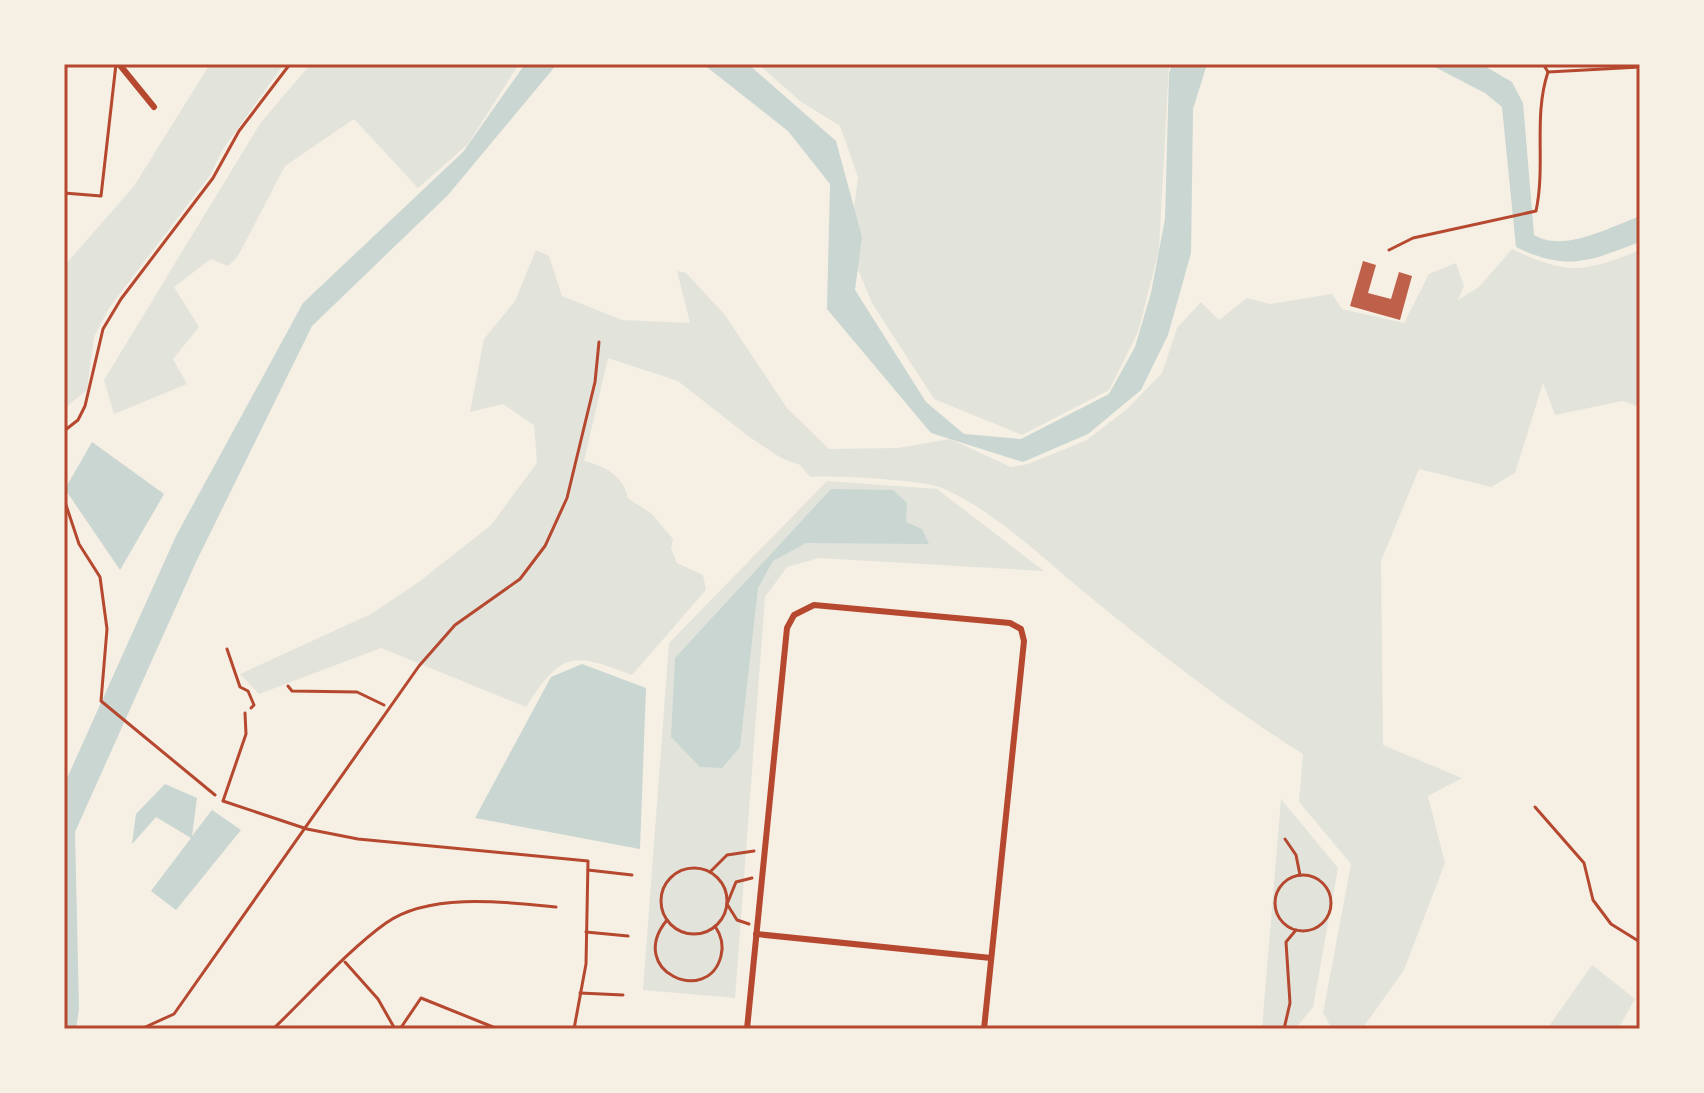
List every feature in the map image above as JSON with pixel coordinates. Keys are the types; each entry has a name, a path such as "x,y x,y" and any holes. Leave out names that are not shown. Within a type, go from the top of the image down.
{"street":[{"path":"117,64 154,107"},
{"path":"747,1029 787,628 794,615 814,605 1010,623 1021,629 1024,641 984,1029"},
{"path":"756,934 991,958"}],"lane":[{"path":"64,193 101,196 117,64"},
{"path":"64,431 78,420 85,406 103,329 121,299 213,178 239,131 290,64"},
{"path":"1389,250 1413,238 1536,211 1540,177 1539,115 1548,72 1543,64"},
{"path":"1548,72 1640,67"},
{"path":"141,1029 159,1018 174,1014 419,666 455,625 520,579 545,546 567,498 595,382 599,342"},
{"path":"245,713 246,734 223,801 307,829 358,839 588,861 586,932 574,1029"},
{"path":"1535,807 1584,863 1593,900 1611,924 1640,942"},
{"path":"588,870 632,875"},
{"path":"273,1029 388,921 427,908 481,899 556,907"},
{"path":"586,932 628,936"},
{"path":"345,961 378,999 398,1029 421,998 498,1029"},
{"path":"580,993 623,995"}],"path":[{"path":"64,499 79,544 100,577 107,629 101,701 223,801"},
{"path":"227,649 240,687 248,691 254,705 245,713"},
{"path":"288,686 292,691 357,692 391,709"},
{"path":"1285,839 1296,855 1300,875"},
{"path":"710,872 727,855 764,852"},
{"path":"756,924 737,920 727,904 722,883 710,872 695,868 683,869 666,883 661,904 667,920 679,931 700,934 715,926 727,904 729,891 736,882 747,878 761,879"},
{"path":"1300,875 1318,880 1329,894 1331,904 1329,913 1317,928 1296,930 1278,916 1275,899 1283,883 1300,875"},
{"path":"667,920 656,937 657,959 671,976 681,980 703,978 719,963 722,941 715,926"},
{"path":"1284,1029 1290,1003 1286,942 1296,930"}],"shaded area":[{"path":"210,64 284,64 223,149 211,174 109,308 94,337 87,390 64,409 64,266 134,186"},
{"path":"311,64 519,64 468,144 418,188 354,119 285,166 238,256 228,266 211,259 174,287 199,327 173,359 187,384 114,414 104,380 261,122"},
{"path":"525,64 557,64 448,195 312,326 196,562 75,832 79,1009 76,1029 64,1029 64,785 176,536 303,303 463,152"},
{"path":"703,64 748,64 836,141 862,237 855,290 926,402 964,434 1021,439 1109,394 1135,347 1151,293 1165,219 1169,74 1172,64 1207,64 1193,109 1191,253 1168,335 1141,390 1088,434 1023,462 931,433 827,309 830,184 788,131"},
{"path":"758,64 1169,64 1159,250 1138,332 1109,390 1022,435 934,399 872,303 849,248 858,177 840,126 800,101"},
{"path":"1429,64 1481,64 1512,82 1523,103 1534,235 1546,240 1573,240 1640,216 1640,242 1578,261 1550,259 1516,247 1502,107 1485,93"},
{"path":"1512,249 1548,264 1576,268 1605,263 1640,250 1640,407 1622,401 1555,415 1543,383 1515,473 1491,487 1419,469 1381,561 1383,745 1462,778 1428,796 1445,863 1404,970 1362,1029 1332,1029 1323,1013 1351,864 1299,802 1303,754 1191,677 1016,535 962,498 932,485 857,477 810,477 800,465 781,458 748,436 678,381 608,358 584,461 618,478 628,498 652,514 673,539 671,548 677,563 703,575 706,590 632,675 595,662 570,661 549,675 526,707 381,648 259,694 240,674 371,614 420,581 491,525 537,463 534,425 503,404 470,412 484,339 515,301 536,250 549,256 562,296 622,320 690,323 677,271 686,273 725,315 787,408 829,449 898,448 950,439 1011,467 1028,464 1087,440 1127,409 1162,373 1177,328 1201,302 1219,320 1247,298 1270,304 1332,294 1342,309 1404,323 1429,274 1456,263 1464,286 1458,300 1479,287"},
{"path":"92,442 164,494 120,570 65,489"},
{"path":"827,481 937,489 1044,571 819,558 787,567 765,597 735,998 643,990 669,643"},
{"path":"831,489 893,490 907,503 906,522 922,529 929,544 806,543 773,561 758,588 740,747 722,768 700,767 671,737 675,658"},
{"path":"582,664 646,688 640,849 475,818 551,677"},
{"path":"165,784 197,798 192,836 212,810 241,830 176,910 151,891 191,838 156,817 132,844 136,814"},
{"path":"1281,799 1338,868 1313,1007 1295,1029 1262,1029"},
{"path":"1592,965 1635,999 1618,1029 1547,1029"}],"building":[{"path":"1363,261 1376,265 1368,293 1391,299 1399,272 1412,276 1400,320 1350,306"}]}
